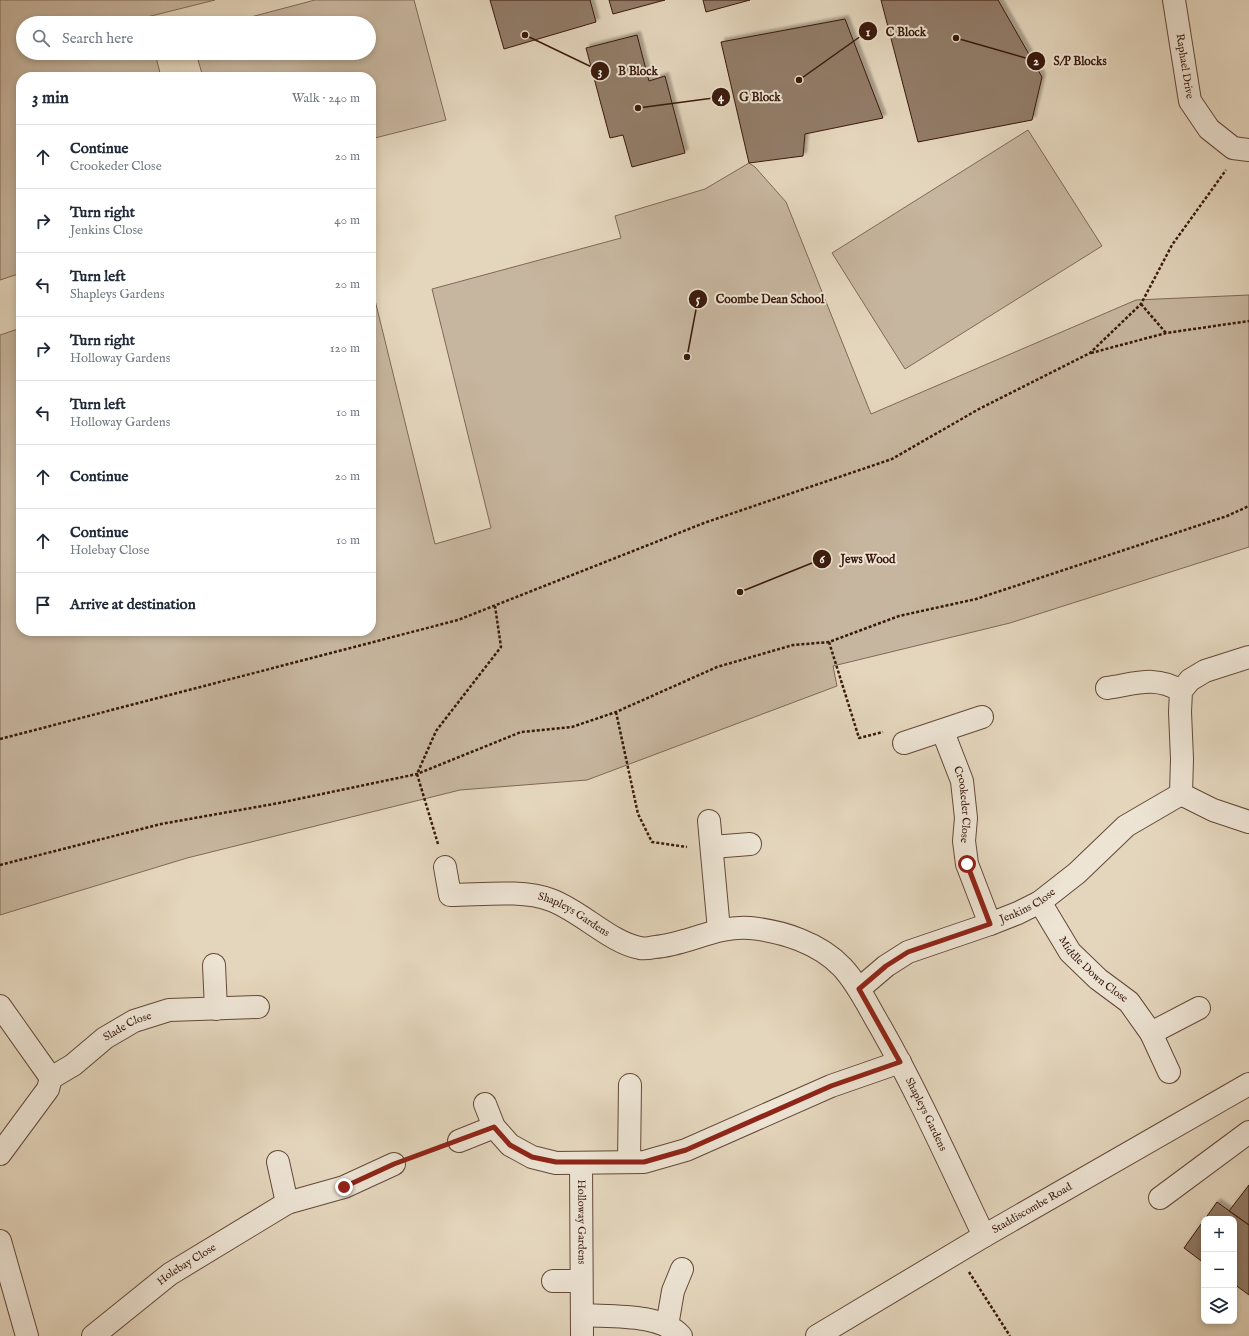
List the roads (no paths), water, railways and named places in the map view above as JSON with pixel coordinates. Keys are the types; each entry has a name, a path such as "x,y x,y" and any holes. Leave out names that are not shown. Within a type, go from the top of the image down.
{"street":[{"name":"Raphael Drive","path":"1174,0 1190,101 1209,129 1241,149"},
{"path":"1249,657 1205,671 1190,680 1182,691 1180,712 1182,759 1181,794 1213,810 1249,822"},
{"path":"1107,688 1160,681 1169,683 1182,691"},
{"path":"904,743 943,732 982,717"},
{"name":"Crookeder Close","path":"943,732 962,781 966,818 964,841 967,864 990,924"},
{"name":"Jenkins Close","path":"859,989 886,966 908,952 990,924 1018,913 1040,902 1077,873 1126,826 1181,794"},
{"path":"709,821 719,930"},
{"path":"712,847 750,844"},
{"name":"Shapleys Gardens","path":"445,867 450,895 525,894 550,899 573,910 620,940 641,948 669,946 719,930 749,928 783,934 814,946 842,966 859,989 900,1062 984,1236"},
{"name":"Middle Down Close","path":"1040,902 1070,952 1098,979 1129,1002 1151,1033 1169,1072"},
{"path":"214,965 216,1008"},
{"path":"0,1006 51,1078 48,1090 0,1154"},
{"name":"Slade Close","path":"51,1078 73,1065 105,1038 134,1021 169,1010 258,1007"},
{"path":"1151,1033 1199,1008"},
{"path":"485,1104 494,1127 510,1145 532,1157 556,1162 644,1162 686,1150 831,1086 900,1062"},
{"name":"Staddiscombe Road","path":"817,1336 984,1236 1249,1084"},
{"path":"629,1162 630,1085"},
{"path":"459,1140 494,1127"},
{"path":"1160,1198 1249,1132"},
{"path":"278,1162 287,1203"},
{"name":"Holloway Gardens","path":"581,1162 582,1326 656,1321 674,1331"},
{"name":"Holebay Close","path":"93,1336 170,1274 287,1203 344,1187 394,1164"},
{"path":"0,1241 27,1336"},
{"name":"Holloway Gardens","path":"674,1331 673,1291 682,1269"},
{"path":"553,1281 581,1281"}],"place":[{"name":"B Block","path":"525,35"},
{"name":"S/P Blocks","path":"956,38"},
{"name":"C Block","path":"799,80"},
{"name":"G Block","path":"638,108"},
{"name":"Coombe Dean School","path":"687,357"},
{"name":"Jews Wood","path":"740,592"}]}
